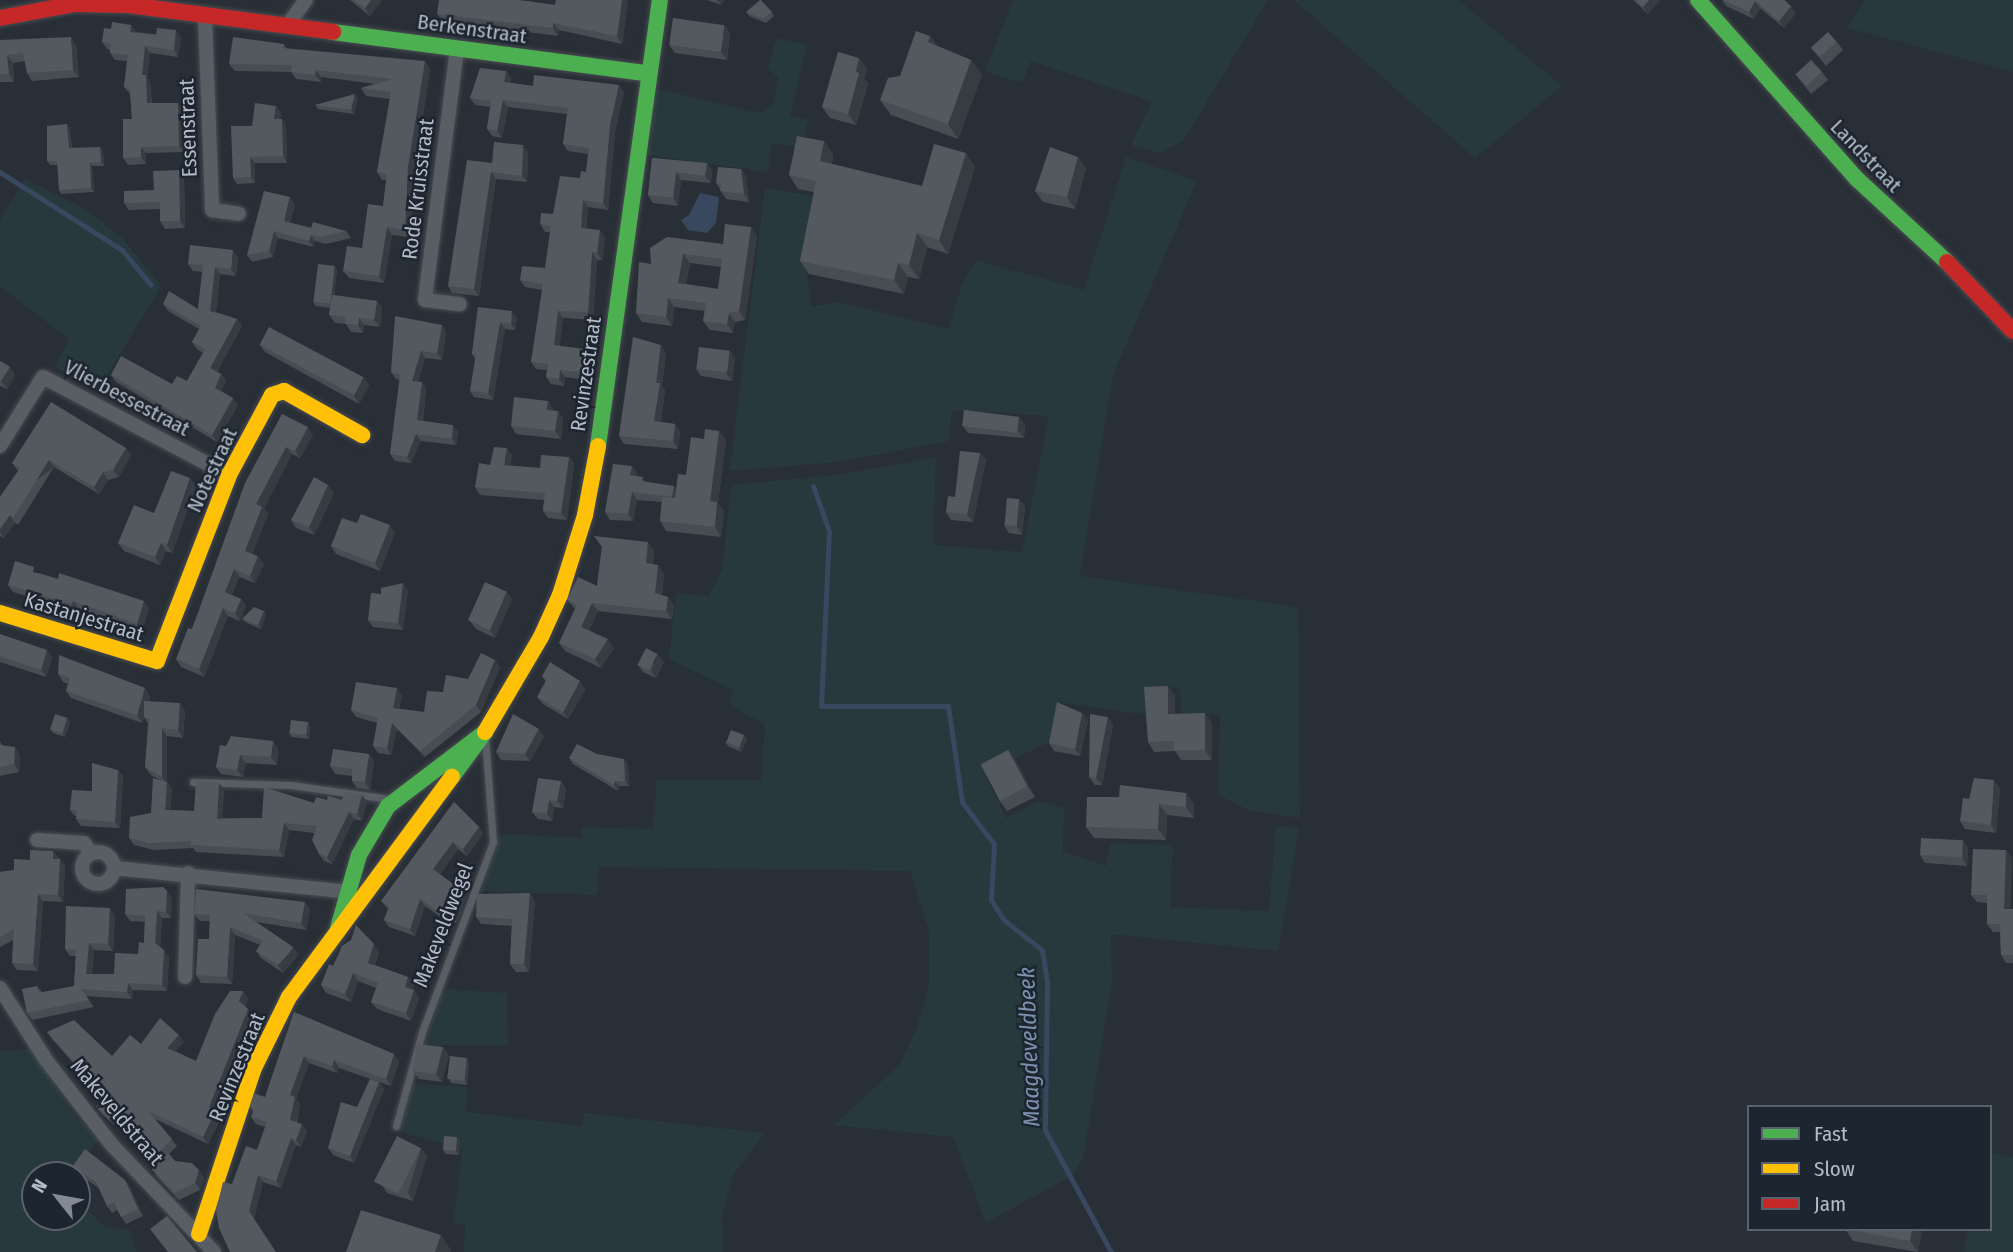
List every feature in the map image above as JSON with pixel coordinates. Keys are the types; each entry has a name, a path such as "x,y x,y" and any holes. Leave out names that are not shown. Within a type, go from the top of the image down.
{"street":[{"path":"289,23 306,0"},
{"name":"Revinzestraat","path":"199,1234 271,1032 338,928 485,732 541,637 560,595 585,514 601,431 646,73 660,0"},
{"name":"Landstraat","path":"1698,0 1857,179 1959,273 2013,331"},
{"name":"Berkenstraat","path":"0,18 74,2 129,5 205,16 289,23 457,49 646,73"},
{"name":"Essenstraat","path":"205,16 212,210 239,214"},
{"name":"Rode Kruisstraat","path":"457,49 425,300 460,304"},
{"name":"Vlierbessestraat","path":"0,446 43,377 229,475"},
{"name":"Notestraat","path":"157,661 229,475 272,395 284,391 362,435"},
{"name":"Kastanjestraat","path":"0,613 157,661"},
{"name":"Revinzestraat","path":"338,928 364,845 394,800 485,732"},
{"path":"37,840 83,843 91,853"},
{"path":"91,853 82,871 90,882 107,881 114,868"},
{"path":"91,853 104,853 114,868"},
{"path":"114,868 188,873 349,892"},
{"path":"185,977 188,873"},
{"name":"Makeveldstraat","path":"0,988 46,1060 112,1145 214,1252"}],"lane":[{"name":"Makeveldwegel","path":"396,1126 425,1021 493,842 485,732"},
{"path":"193,782 290,785 394,800"}],"shaded area":[{"path":"1013,0 1268,0 1184,140 1160,153 1131,145 1152,102 1031,61 1022,83 985,71"},
{"path":"1294,0 1458,0 1562,86 1475,158"},
{"path":"1865,0 2013,0 2013,72 1847,28"},
{"path":"777,38 807,45 790,116 809,119 800,147 771,143 768,172 648,155 657,89 760,113 775,103 778,77 768,68"},
{"path":"1126,157 1197,181 1113,375 1080,576 1298,607 1300,818 1248,810 1218,795 1220,714 1182,713 1179,687 1148,687 1147,715 1058,702 1049,742 985,773 1006,818 1039,801 1064,807 1063,852 1106,866 1111,843 1173,845 1170,907 1269,911 1276,826 1299,828 1278,951 1111,934 1112,982 1083,1159 1073,1175 986,1223 953,1137 834,1125 900,1064 917,1028 929,985 929,931 910,871 599,867 597,895 481,891 501,834 582,838 582,827 653,829 657,780 761,780 765,725 729,704 733,690 669,659 676,593 708,596 722,571 731,485 837,475 936,457 933,545 1022,552 1049,416 952,410 949,441 837,462 730,471 765,188 818,197 806,271 811,307 838,302 949,329 962,283 976,260 1084,290"},
{"path":"25,179 87,210 124,240 161,286 97,392 55,367 69,339 0,286 0,220"},
{"path":"443,989 507,993 508,1046 424,1045"},
{"path":"30,1049 73,1113 99,1140 77,1161 21,1161 21,1231 91,1231 91,1214 105,1227 130,1230 136,1252 0,1252 0,1051"},
{"path":"413,1084 467,1087 466,1112 582,1126 584,1113 764,1133 734,1174 722,1215 723,1252 464,1252 465,1224 454,1223 462,1148 399,1132"},
{"path":"1992,1153 2013,1158 2013,1252 1964,1252 1968,1231 1992,1231"}],"water":[{"path":"700,193 719,197 716,223 707,233 688,230 681,220 689,215"}],"building":[{"path":"354,0 371,0 365,8"},
{"path":"439,0 519,0 555,5 556,0 622,0 617,36 553,23 553,28 437,14"},
{"path":"760,0 772,12 763,19 746,12"},
{"path":"1635,0 1649,0 1643,7"},
{"path":"1723,0 1784,0 1791,6 1779,21 1755,1 1749,12"},
{"path":"673,18 724,25 721,52 669,45"},
{"path":"112,22 131,25 130,32 156,35 157,28 176,30 174,50 145,46 142,75 146,75 147,103 178,103 179,146 141,147 141,157 123,158 123,119 132,119 130,89 124,87 128,55 110,53 111,44 102,42 104,28 111,29"},
{"path":"916,31 930,36 928,42 971,60 948,124 880,100 888,78 900,76"},
{"path":"1828,32 1837,42 1820,57 1811,47"},
{"path":"71,37 73,70 27,73 23,53 7,55 9,74 0,74 0,40"},
{"path":"233,37 284,44 283,48 425,61 408,166 405,230 387,227 379,276 343,271 347,246 362,248 368,204 383,206 387,174 377,172 391,92 361,88 393,79 316,70 315,75 291,72 292,65 229,64"},
{"path":"838,52 859,58 855,72 859,73 848,114 822,107"},
{"path":"1811,60 1822,72 1807,86 1796,74"},
{"path":"480,68 506,71 504,82 533,86 534,75 619,85 610,125 603,203 583,200 581,228 600,230 597,253 592,252 588,312 558,311 554,345 584,349 581,372 560,370 559,379 546,377 548,364 531,362 543,284 520,280 522,266 545,268 551,226 540,224 541,213 553,214 560,176 580,178 581,171 586,172 589,148 563,144 568,108 503,100 497,131 487,129 491,101 470,98"},
{"path":"355,94 351,110 315,105"},
{"path":"255,103 276,106 274,119 282,119 283,156 250,157 251,177 233,178 231,126 252,126"},
{"path":"67,124 69,148 100,147 101,162 90,163 91,188 59,190 57,161 47,161 47,126"},
{"path":"797,136 824,141 820,161 922,186 934,144 966,153 939,240 917,233 909,265 898,263 894,280 800,261 816,181 789,175"},
{"path":"494,142 523,145 522,176 491,172 492,164 474,289 448,286 467,160 492,163"},
{"path":"1050,147 1078,157 1067,197 1035,191"},
{"path":"652,158 707,163 705,176 676,172 673,198 648,195"},
{"path":"718,167 741,169 744,194 720,191 721,184 716,183"},
{"path":"179,170 180,221 160,221 160,202 124,203 124,191 154,190 153,171"},
{"path":"264,191 290,197 284,221 311,228 313,222 346,231 321,237 311,235 309,241 274,231 269,251 247,255"},
{"path":"725,224 751,227 739,311 729,313 727,324 703,321 706,303 668,298 666,317 636,313 639,262 651,264 650,248 667,237 723,244","holes":["683,254 722,259 718,289 678,283"]},
{"path":"190,245 233,250 231,269 215,267 210,311 237,319 210,368 221,374 215,388 233,398 212,435 111,375 121,356 172,384 177,376 187,381 205,349 192,342 201,326 163,304 169,291 198,309 203,265 188,264"},
{"path":"318,264 335,266 330,304 313,302"},
{"path":"332,295 377,301 374,320 359,318 358,325 345,324 346,317 329,315"},
{"path":"478,307 512,311 511,323 500,322 488,393 470,391 476,355 472,354"},
{"path":"395,316 442,325 437,353 421,351 412,381 422,382 417,420 453,425 452,439 416,434 407,457 390,454 400,375 391,372"},
{"path":"269,327 363,377 354,395 260,345"},
{"path":"633,337 661,345 656,383 660,383 654,421 675,424 673,441 619,436"},
{"path":"699,347 730,351 727,373 696,369"},
{"path":"0,361 10,367 1,381 0,380"},
{"path":"514,397 548,401 547,410 558,411 555,431 511,426"},
{"path":"51,402 126,448 113,470 103,472 94,487 49,460 13,518 10,515 0,529 0,497 20,468 12,463"},
{"path":"964,410 1019,417 1017,433 962,426"},
{"path":"282,414 308,427 295,451 286,447 256,504 262,507 245,551 258,556 250,576 234,569 225,592 241,599 235,613 223,608 199,669 176,659 188,628 192,629 245,483"},
{"path":"705,429 719,431 710,501 717,502 715,527 660,521 662,497 675,498 678,474 686,475 691,437 704,439"},
{"path":"494,447 507,448 504,465 540,468 541,455 569,457 561,513 543,511 545,493 475,487 479,463 490,465"},
{"path":"960,451 980,453 967,514 946,512 948,496 955,497"},
{"path":"613,464 632,466 630,475 643,477 642,481 674,486 672,497 632,492 628,514 605,512"},
{"path":"171,471 190,478 167,545 161,543 155,557 118,543 134,505 154,513"},
{"path":"314,477 328,485 309,527 291,520"},
{"path":"1007,498 1019,499 1017,526 1005,525"},
{"path":"361,514 390,525 375,563 331,546 342,518 357,523"},
{"path":"594,536 648,542 646,563 658,565 655,593 668,597 666,611 592,603 581,627 608,639 595,659 559,643 577,605 567,600 578,577 597,586 602,546"},
{"path":"15,561 34,567 33,572 58,579 59,573 144,601 137,624 73,601 72,604 8,585"},
{"path":"485,582 507,592 490,630 468,620"},
{"path":"403,583 398,623 368,620 371,593 381,594 381,588"},
{"path":"254,607 264,611 258,625 242,619"},
{"path":"0,634 47,650 41,670 0,656"},
{"path":"646,648 658,654 649,671 637,665"},
{"path":"481,653 495,660 476,705 420,751 392,723 387,748 373,746 378,718 351,710 356,682 397,688 393,708 424,712 427,691 443,692 446,675 468,679"},
{"path":"59,655 145,688 137,715 66,691 70,678 58,674"},
{"path":"550,662 580,681 563,712 537,697 547,679 542,676"},
{"path":"1168,686 1168,714 1205,713 1205,750 1174,750 1174,741 1148,742 1144,687"},
{"path":"144,701 180,703 178,730 162,728 162,777 145,767 149,719 144,717"},
{"path":"1057,702 1082,713 1075,749 1049,743"},
{"path":"55,714 67,718 62,733 50,729"},
{"path":"513,714 539,729 525,754 496,752"},
{"path":"1090,714 1108,717 1096,778 1089,777"},
{"path":"291,720 308,722 306,735 289,733"},
{"path":"731,730 744,735 739,747 726,742"},
{"path":"231,736 273,741 271,757 240,755 237,770 216,767 220,745 226,746"},
{"path":"577,744 597,754 624,759 625,781 615,781 614,785 569,758"},
{"path":"0,745 15,747 14,764 0,767"},
{"path":"333,749 369,754 365,782 352,781 352,769 330,766"},
{"path":"1008,750 1027,786 1000,801 981,765"},
{"path":"92,763 118,770 115,822 76,819 77,810 70,810 72,790 92,791"},
{"path":"153,778 167,782 165,810 194,811 196,781 219,783 217,819 262,818 264,787 314,803 316,797 327,800 328,796 342,800 344,792 362,795 357,814 349,812 327,857 319,854 312,840 317,826 284,823 279,850 191,845 191,841 149,843 129,838 130,817 151,813"},
{"path":"538,778 561,781 557,801 549,800 547,813 532,812"},
{"path":"1974,778 1994,780 1991,825 1960,821 1963,798 1969,799"},
{"path":"1120,785 1186,793 1186,807 1159,804 1158,829 1086,827 1087,797 1119,797"},
{"path":"454,802 479,827 463,849 453,842 433,869 461,890 452,915 445,917 420,899 410,929 384,920 389,907 381,901"},
{"path":"1921,838 1963,840 1962,857 1920,855"},
{"path":"1973,849 2006,850 2004,909 2013,909 2013,955 2001,955 2000,924 1987,924 1987,895 1971,895"},
{"path":"30,850 53,851 53,859 60,859 58,895 38,894 33,964 12,963 14,929 0,937 0,872 14,870 14,859 30,860"},
{"path":"163,887 167,891 166,912 157,911 155,943 164,950 162,985 128,983 127,992 81,989 89,1000 27,1013 22,989 37,986 39,993 74,986 76,950 65,949 66,906 110,908 108,944 89,943 86,974 114,974 115,953 138,954 139,942 144,943 145,916 125,914 126,889"},
{"path":"196,889 305,902 301,923 243,913 293,947 290,952 278,965 256,951 263,941 230,927 227,977 196,975 198,939 209,939 210,915 194,914"},
{"path":"530,893 524,964 510,964 512,919 476,917 477,894"},
{"path":"356,925 374,944 368,963 408,977 405,987 414,990 406,1013 371,1002 378,983 353,973 345,994 321,985 329,964 333,966 342,946 351,940"},
{"path":"230,991 243,991 239,1001 248,1009 209,1107 216,1110 203,1137 148,1111 172,1139 156,1155 139,1138 142,1135 113,1113 109,1118 96,1107 105,1097 47,1032 74,1020 112,1056 130,1035 141,1044 160,1018 179,1035 167,1048 196,1061 215,1014"},
{"path":"294,1012 394,1054 386,1079 334,1060 332,1066 304,1056 290,1095 295,1097 290,1120 302,1124 296,1140 291,1138 276,1181 258,1175 249,1211 276,1252 230,1252 219,1228 216,1210 223,1182 232,1184 246,1146 257,1150 267,1122 251,1117 254,1109 250,1107 254,1093 265,1097"},
{"path":"417,1044 443,1047 436,1074 413,1071"},
{"path":"450,1056 467,1058 464,1081 447,1079"},
{"path":"370,1079 379,1082 350,1156 328,1148 341,1102 357,1107"},
{"path":"397,1136 421,1148 398,1194 374,1181"},
{"path":"444,1136 457,1137 456,1151 443,1150"},
{"path":"85,1149 125,1180 138,1209 121,1217 114,1202 107,1206 96,1182 91,1179 91,1161 76,1161"},
{"path":"168,1153 175,1161 192,1163 199,1170 195,1183 174,1193 152,1169"},
{"path":"361,1210 441,1235 435,1252 346,1252"},
{"path":"167,1216 197,1252 168,1252 150,1229"},
{"path":"1856,1231 1912,1231 1910,1241"}],"waterway":[{"name":"Maagdeveldbeek","path":"0,172 122,250 151,285"},
{"name":"Maagdeveldbeek","path":"813,486 829,531 821,706 948,706 962,802 994,844 991,900 1004,920 1042,950 1047,983 1045,1130 1111,1252"}],"traffic: fast":[{"path":"598,446 660,0"},
{"path":"1698,0 1857,179 1947,262"},
{"path":"333,32 646,73"},
{"path":"338,928 359,855 388,806 485,732 452,777"}],"traffic: slow":[{"path":"0,613 157,661 229,475 272,395 284,391 362,435"},
{"path":"485,732 541,637 560,595 585,515 598,446"},
{"path":"199,1234 254,1068 289,997 452,777"}],"traffic: jam":[{"path":"0,18 74,4 129,5 333,32"},
{"path":"1947,262 2013,331"}]}
